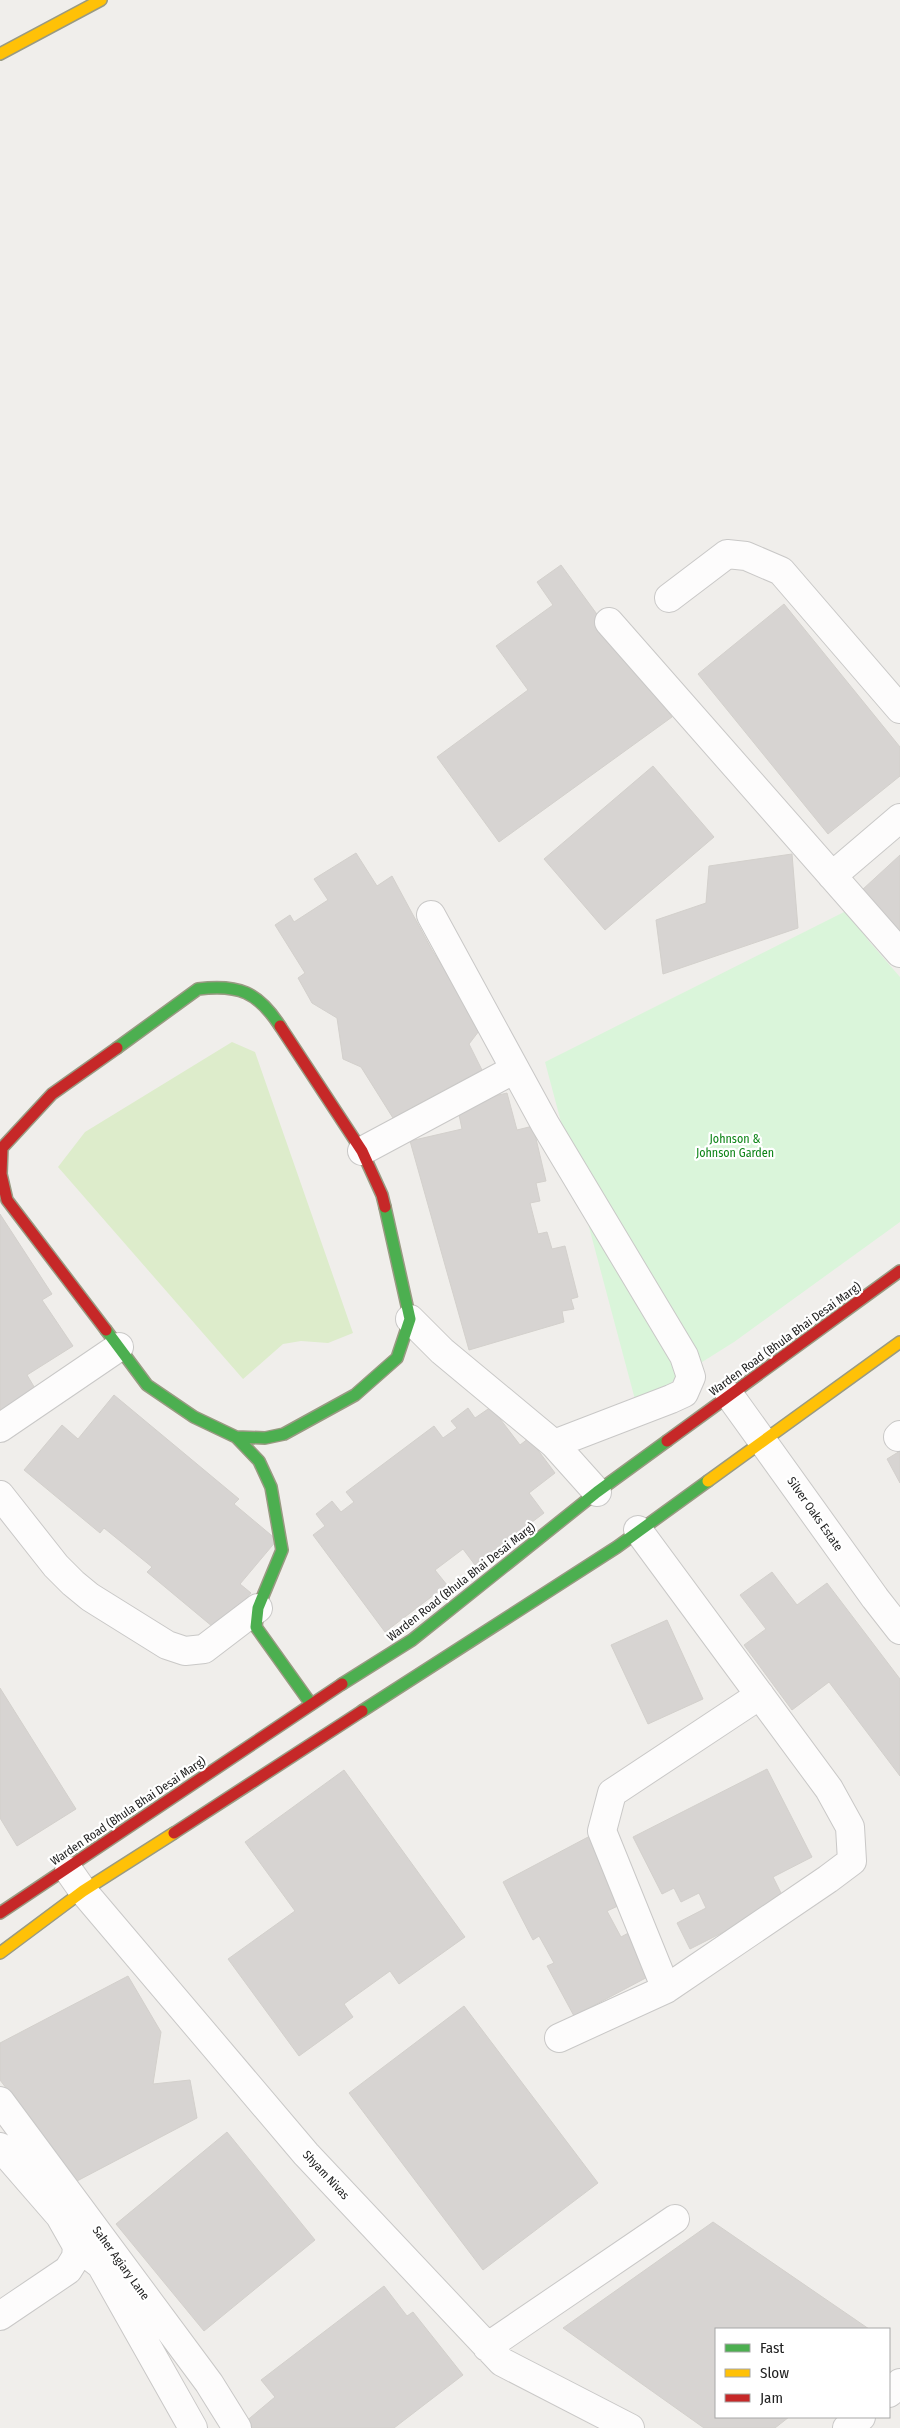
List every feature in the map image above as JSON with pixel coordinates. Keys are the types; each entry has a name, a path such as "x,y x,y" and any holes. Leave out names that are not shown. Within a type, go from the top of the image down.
{"main road":[{"path":"0,54 101,0"},
{"path":"236,1437 265,1438 284,1434 355,1395 397,1358 410,1319 382,1195 362,1151 268,1008 248,991 222,986 198,989 52,1094 2,1148 1,1174 7,1200 147,1385 194,1417 236,1437 259,1461 271,1487 282,1550 258,1608 256,1627 311,1704"},
{"name":"Warden Road (Bhula Bhai Desai Marg)","path":"0,1913 311,1704 412,1640 597,1492 900,1271"},
{"path":"0,1953 83,1891 609,1552 900,1342"}],"street":[{"path":"669,598 726,554 746,556 781,571 900,709"},
{"path":"609,622 900,953"},
{"path":"832,876 900,818"},
{"path":"431,915 545,1124 684,1356 691,1377 684,1393 672,1399 554,1444"},
{"path":"362,1151 515,1068"},
{"path":"410,1319 442,1351 554,1444 597,1492"},
{"path":"0,1428 119,1347"},
{"name":"Silver Oaks Estate","path":"730,1396 900,1630"},
{"path":"0,1495 56,1566 73,1583 90,1598 167,1645 185,1651 204,1649 258,1608"},
{"path":"559,2038 666,1989 828,1879 852,1860 850,1827 830,1789 638,1530"},
{"path":"666,1989 602,1831 606,1810 612,1793 760,1695"},
{"name":"Shyam Nivas","path":"67,1868 83,1891 306,2154 502,2362 630,2428"},
{"name":"Saher Agiary Lane","path":"0,2101 203,2375 237,2428"},
{"path":"0,2147 60,2216 77,2246 101,2265 194,2428"},
{"path":"487,2347 674,2219"},
{"path":"0,2316 68,2270 76,2257 77,2246"},
{"path":"890,2392 900,2383"},
{"path":"847,2428 859,2418"}],"green space":[{"name":"Johnson & Johnson Garden","path":"848,910 868,940 900,977 900,1222 734,1342 683,1374 637,1407 545,1062"},
{"path":"232,1042 255,1052 353,1333 328,1343 301,1341 283,1344 243,1379 58,1167 85,1132"}],"building":[{"path":"561,565 672,717 499,842 437,757 528,690 496,646 553,605 537,582"},
{"path":"784,604 900,747 900,776 828,834 698,674"},
{"path":"653,766 714,837 605,930 544,859"},
{"path":"356,853 377,886 392,876 432,950 482,1027 469,1044 482,1070 393,1118 361,1067 343,1059 337,1018 312,1003 298,978 305,973 275,925 290,915 294,922 328,900 314,879"},
{"path":"792,854 798,928 663,974 656,920 706,903 709,866"},
{"path":"900,855 900,932 862,890"},
{"path":"507,1093 517,1130 533,1126 546,1181 536,1183 540,1201 530,1203 538,1234 547,1232 552,1249 565,1246 578,1297 571,1299 574,1309 562,1311 564,1322 469,1350 410,1141 462,1129 457,1105"},
{"path":"0,1214 52,1294 42,1300 73,1346 27,1375 36,1390 0,1421"},
{"path":"114,1395 239,1499 234,1504 277,1540 240,1584 251,1593 219,1632 147,1572 152,1567 104,1528 100,1533 24,1470 62,1425 78,1439"},
{"path":"491,1407 520,1445 529,1438 555,1473 529,1493 544,1513 475,1565 463,1549 435,1570 447,1585 385,1632 313,1535 325,1526 316,1514 332,1501 341,1512 354,1502 346,1492 434,1426 443,1438 457,1428 451,1421 468,1408 475,1418"},
{"path":"900,1451 900,1483 887,1459"},
{"path":"772,1572 797,1605 827,1583 900,1679 900,1776 829,1682 792,1710 744,1645 766,1629 740,1595"},
{"path":"667,1620 703,1699 648,1724 611,1645"},
{"path":"0,1688 76,1809 17,1846 0,1818"},
{"path":"767,1769 812,1857 773,1877 785,1901 690,1949 677,1923 706,1908 699,1893 681,1902 674,1888 662,1894 633,1837"},
{"path":"344,1770 465,1937 399,1984 390,1971 344,2004 353,2017 299,2056 228,1959 295,1911 245,1842"},
{"path":"590,1836 620,1905 607,1911 621,1937 634,1930 657,1972 574,2016 547,1966 554,1963 539,1936 533,1940 503,1882"},
{"path":"128,1976 161,2032 153,2084 190,2080 197,2118 77,2181 0,2080 0,2043"},
{"path":"464,2006 598,2183 483,2270 349,2093"},
{"path":"227,2132 315,2240 204,2331 116,2224"},
{"path":"713,2222 868,2328 715,2328 715,2418 788,2418 775,2428 704,2428 563,2328"},
{"path":"384,2286 407,2316 413,2312 463,2375 394,2428 238,2428 275,2397 261,2380"}],"traffic: fast":[{"path":"117,1048 198,989 225,988 246,993 264,1005 280,1026"},
{"path":"236,1437 265,1438 284,1434 355,1395 397,1358 410,1319 385,1207"},
{"path":"106,1330 147,1385 194,1417 236,1437 259,1461 271,1487 282,1550 258,1608 256,1627 311,1704"},
{"path":"342,1684 412,1640 597,1492 667,1441"},
{"path":"362,1711 617,1547 708,1481"}],"traffic: slow":[{"path":"0,54 101,0"},
{"path":"708,1481 900,1342"},
{"path":"0,1953 83,1891 174,1833"}],"traffic: jam":[{"path":"280,1026 362,1151 382,1195 385,1207"},
{"path":"106,1330 7,1200 1,1174 2,1148 52,1094 117,1048"},
{"path":"667,1441 900,1271"},
{"path":"0,1913 342,1684"},
{"path":"174,1833 362,1711"}]}
